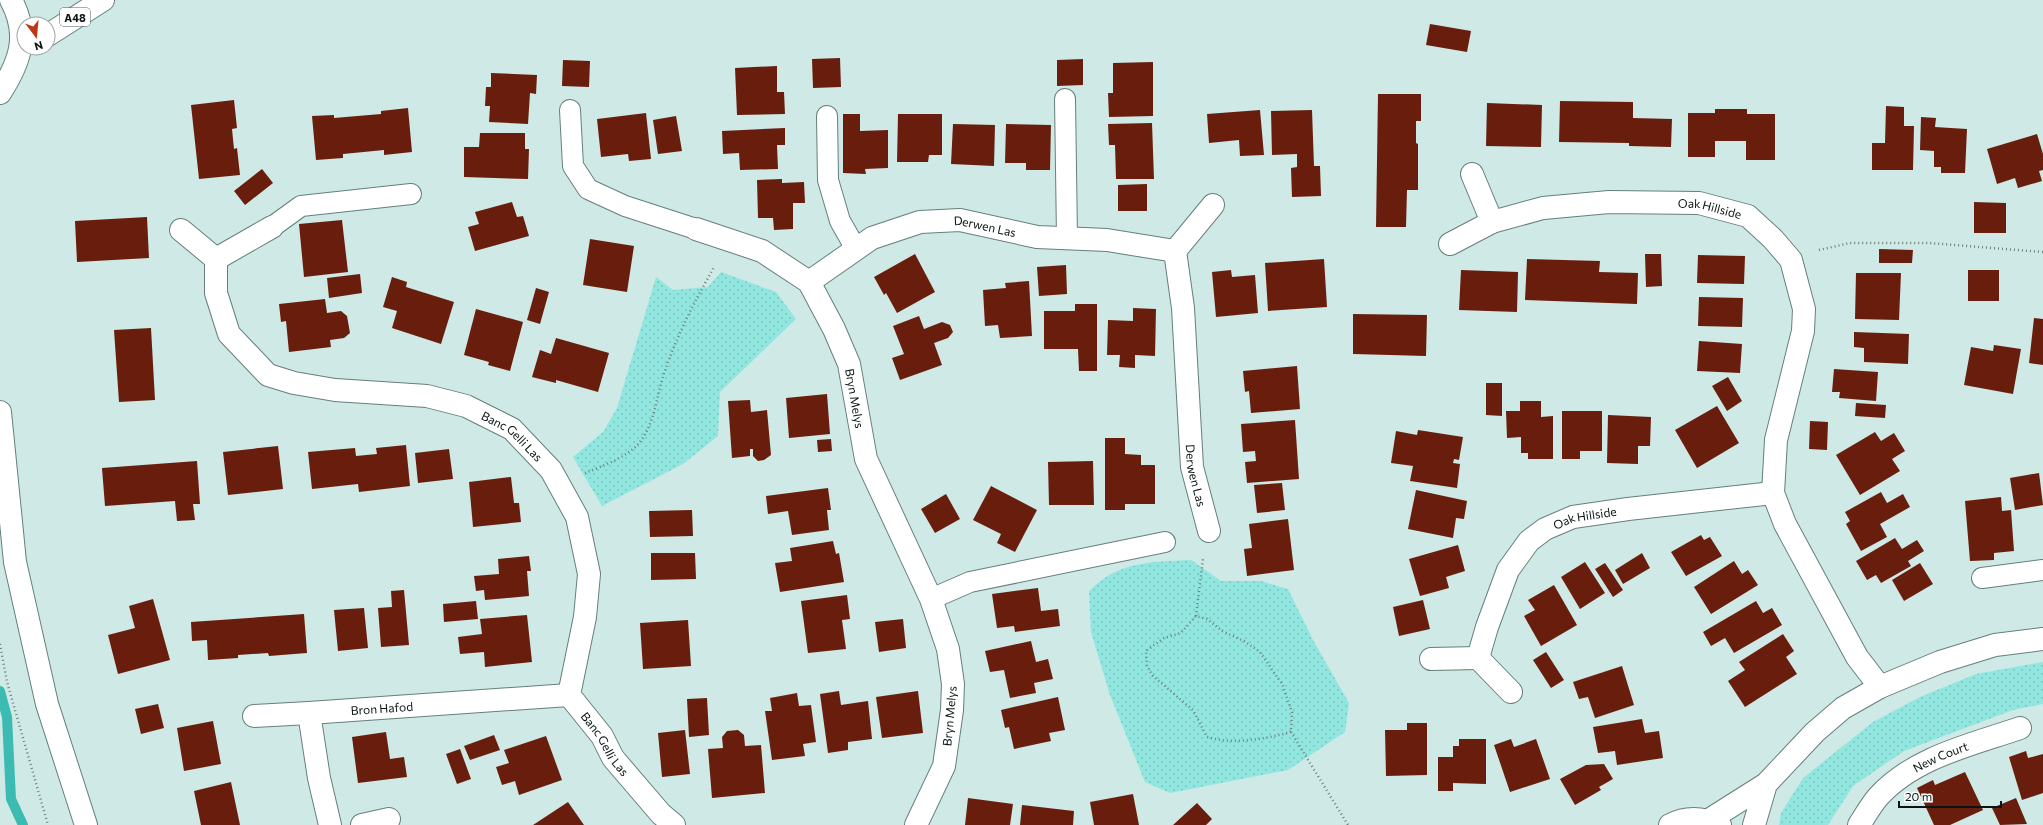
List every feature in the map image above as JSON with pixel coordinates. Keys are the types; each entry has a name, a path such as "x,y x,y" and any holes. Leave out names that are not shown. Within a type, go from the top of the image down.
{"street":[{"path":"11,0 16,9 18,16"},
{"name":"A48","path":"56,30 103,0"},
{"path":"0,93 23,56"},
{"path":"1472,174 1492,222"},
{"name":"Oak Hillside","path":"1450,244 1492,222 1543,208 1609,202 1699,203 1748,216 1773,239 1791,260 1804,309 1803,331 1776,440 1773,493 1785,524 1857,658 1880,687"},
{"path":"1174,251 1213,205"},
{"name":"Derwen Las","path":"809,282 872,238 920,222 960,220 1037,237 1107,240 1174,251 1183,308 1192,466 1209,532"},
{"path":"181,230 216,259 272,227"},
{"name":"Bryn Melys","path":"696,229 762,251 809,282 834,329 849,364 866,459 931,599 948,649 953,684 952,710 944,766 916,825"},
{"name":"Banc Gelli Las","path":"216,259 216,293 229,334 268,375 294,383 335,390 427,396 466,406 512,429 551,470 577,518 589,574 585,618 569,695 602,736 613,758 661,814 674,825"},
{"path":"0,412 15,562 47,704 86,825"},
{"name":"Oak Hillside","path":"1478,658 1487,627 1508,570 1529,541 1545,529 1573,517 1628,509 1773,493"},
{"path":"1670,825 1693,818 1715,823 1766,784 1815,732 1843,708 1880,687 1940,662 1995,645 2043,639"},
{"path":"1431,659 1478,658 1511,692"},
{"name":"Bron Hafod","path":"254,716 569,695"},
{"path":"309,713 330,825"},
{"name":"New Court","path":"1859,825 1878,797 1900,777 1933,758 2020,728"},
{"path":"1754,825 1766,784"},
{"path":"362,825 389,819"}],"lane":[{"path":"1065,99 1067,238"},
{"name":"Bryn Melys","path":"570,110 573,166 588,189 625,206 696,229"},
{"path":"827,116 828,180 840,221 856,249"},
{"path":"272,227 301,206 411,194"},
{"path":"931,599 970,582 1165,542"},
{"path":"1982,578 2043,570"}],"path":[{"path":"559,484 603,466 628,452 641,440 650,422 669,360 694,303 728,240"},
{"path":"1791,260 1826,248 1850,243 1929,243 2043,252"},
{"path":"1209,532 1196,616 1181,633 1164,638 1146,651 1147,666 1153,676 1193,710 1207,737 1218,740 1240,741 1291,732"},
{"path":"1196,616 1207,619 1222,631 1244,641 1260,652 1282,684 1292,712 1291,732 1348,825"},
{"path":"0,644 7,682 48,825"}],"shaded area":[{"path":"721,272 776,292 796,319 720,392 718,436 683,464 602,506 573,457 603,432 617,408 656,277 673,290 708,287"},
{"path":"1191,560 1221,581 1261,581 1288,589 1313,640 1349,703 1345,732 1288,770 1170,793 1145,782 1110,695 1091,632 1089,591 1100,581 1112,574 1136,565 1163,561"},
{"path":"2043,662 2043,704 2013,710 1904,751 1853,786 1828,825 1779,825 1781,813 1803,778 1873,722 1920,697 1976,674"}],"building":[{"path":"1430,24 1471,31 1467,52 1426,45"},
{"path":"840,58 841,87 813,88 812,59"},
{"path":"1083,59 1083,85 1057,86 1057,60"},
{"path":"563,60 590,61 589,87 562,86"},
{"path":"1153,62 1153,116 1109,117 1108,93 1113,93 1113,63"},
{"path":"777,66 777,92 784,92 785,114 737,115 735,68"},
{"path":"491,73 537,75 536,94 530,93 528,124 489,122 490,106 485,106 486,87 491,87"},
{"path":"1378,94 1421,94 1421,121 1416,121 1416,143 1418,144 1418,190 1407,190 1406,227 1376,227"},
{"path":"234,100 237,128 232,129 234,149 237,148 240,175 199,179 191,105"},
{"path":"1560,101 1633,102 1633,118 1672,119 1671,147 1629,146 1629,143 1559,142"},
{"path":"1487,103 1542,105 1541,147 1486,146"},
{"path":"1886,106 1904,107 1904,126 1914,126 1913,170 1872,170 1872,143 1885,143"},
{"path":"408,108 412,152 384,155 384,150 343,154 343,158 316,160 312,116 334,115 334,118 381,114 381,111"},
{"path":"1715,109 1747,109 1747,114 1775,114 1775,160 1746,160 1746,141 1715,141 1715,157 1688,157 1688,113 1715,113"},
{"path":"1260,110 1264,155 1240,156 1239,140 1209,143 1207,114"},
{"path":"1312,110 1314,166 1320,166 1321,196 1292,197 1291,168 1297,167 1297,154 1272,155 1271,111"},
{"path":"646,113 651,159 629,161 628,154 601,157 597,119"},
{"path":"843,114 860,114 860,131 888,130 888,168 865,169 866,174 843,173"},
{"path":"898,114 942,114 942,155 929,155 928,162 897,162"},
{"path":"676,116 682,151 658,154 653,120"},
{"path":"1921,117 1936,118 1935,127 1967,129 1965,173 1941,173 1941,167 1934,167 1934,151 1920,150"},
{"path":"1152,123 1154,179 1116,179 1115,145 1109,145 1108,124"},
{"path":"953,124 995,125 994,166 951,164"},
{"path":"1006,124 1051,125 1050,170 1026,170 1026,163 1005,163"},
{"path":"785,128 785,145 777,145 778,169 740,170 739,153 723,154 722,131"},
{"path":"480,133 525,133 525,149 529,149 528,179 464,177 464,147 479,147"},
{"path":"2037,134 2043,154 2043,170 2039,171 2042,181 2018,188 2015,178 1997,184 1987,149"},
{"path":"262,169 273,183 245,205 234,191"},
{"path":"782,179 782,183 804,182 805,203 793,203 793,229 774,230 773,218 758,218 757,180"},
{"path":"1147,184 1147,211 1118,211 1118,185"},
{"path":"512,202 517,217 523,216 529,236 475,251 468,227 479,224 475,212"},
{"path":"1974,202 2006,203 2006,233 1974,233"},
{"path":"147,217 149,258 77,262 75,221"},
{"path":"342,220 348,272 304,277 299,224"},
{"path":"590,239 634,246 627,292 583,285"},
{"path":"1879,249 1913,250 1912,263 1879,263"},
{"path":"915,254 935,292 897,313 886,293 884,295 874,277"},
{"path":"1645,254 1661,254 1662,286 1646,287"},
{"path":"1698,255 1745,256 1744,284 1697,283"},
{"path":"1324,259 1327,307 1268,311 1265,263"},
{"path":"1527,259 1600,261 1599,272 1638,273 1637,304 1525,300"},
{"path":"1066,265 1067,294 1039,296 1037,267"},
{"path":"1231,270 1232,277 1255,275 1258,313 1216,317 1212,272"},
{"path":"1461,270 1518,272 1517,312 1459,310"},
{"path":"1968,270 1999,270 1999,301 1968,301"},
{"path":"1856,273 1901,273 1899,320 1855,319"},
{"path":"360,274 362,293 329,298 327,278"},
{"path":"392,277 407,282 406,287 454,302 441,344 392,328 397,311 383,307"},
{"path":"1029,281 1032,336 1000,338 998,325 985,326 983,290 1006,288 1005,283"},
{"path":"536,288 549,292 540,324 527,320"},
{"path":"1699,297 1743,298 1742,327 1698,326"},
{"path":"325,299 327,313 341,311 347,316 350,333 344,338 330,340 331,347 289,352 286,321 281,322 279,304"},
{"path":"1075,304 1097,304 1097,371 1079,371 1078,349 1044,349 1044,311 1075,311"},
{"path":"1133,308 1156,309 1155,356 1135,355 1135,368 1119,367 1120,355 1107,355 1108,320 1133,321"},
{"path":"476,309 523,322 510,371 488,365 489,362 464,355"},
{"path":"1353,314 1427,315 1426,356 1353,354"},
{"path":"919,316 924,329 942,322 950,325 953,332 948,338 934,343 942,365 900,380 892,358 904,354 893,326"},
{"path":"2034,318 2043,319 2043,365 2029,363"},
{"path":"151,328 155,400 119,402 114,330"},
{"path":"1854,332 1909,334 1908,364 1864,362 1864,348 1854,347"},
{"path":"556,338 609,353 598,392 556,380 556,383 532,377 540,350 551,354"},
{"path":"1699,341 1742,344 1740,373 1697,371"},
{"path":"1994,345 2021,349 2013,394 1964,385 1971,347 1993,351"},
{"path":"1297,366 1300,409 1251,413 1249,391 1245,392 1243,371"},
{"path":"1834,369 1878,372 1876,401 1839,398 1840,392 1832,392"},
{"path":"1728,377 1742,401 1727,411 1712,386"},
{"path":"1486,383 1502,383 1502,416 1486,415"},
{"path":"827,394 830,434 789,438 786,398"},
{"path":"750,400 751,412 767,410 771,455 764,460 758,461 753,456 753,449 750,449 750,456 732,458 728,401"},
{"path":"1520,401 1541,401 1541,417 1553,416 1553,459 1528,459 1528,453 1521,453 1521,437 1507,438 1506,411 1520,411"},
{"path":"1856,403 1886,405 1885,418 1855,416"},
{"path":"1717,406 1739,443 1697,468 1675,430"},
{"path":"1562,411 1602,411 1602,451 1580,451 1580,459 1562,459"},
{"path":"1608,415 1651,417 1650,446 1638,446 1638,464 1607,463"},
{"path":"1295,420 1299,479 1247,483 1245,462 1256,461 1255,451 1243,452 1241,424"},
{"path":"1810,421 1828,422 1827,450 1809,449"},
{"path":"1418,430 1463,437 1459,460 1454,459 1453,463 1460,464 1457,488 1410,481 1413,466 1391,463 1396,431 1417,435"},
{"path":"1875,432 1881,441 1894,433 1905,451 1892,459 1900,471 1860,495 1836,455"},
{"path":"1105,438 1125,438 1125,454 1141,455 1141,465 1155,465 1155,504 1125,504 1125,510 1105,510"},
{"path":"831,439 832,451 818,452 817,440"},
{"path":"406,445 410,486 359,492 358,484 312,489 308,452 355,448 356,456 377,454 376,448"},
{"path":"278,446 283,489 228,495 223,452"},
{"path":"449,449 453,479 418,483 415,453"},
{"path":"197,461 200,504 193,504 195,520 177,521 175,501 105,506 102,468"},
{"path":"1093,461 1094,505 1049,505 1048,462"},
{"path":"2039,473 2043,505 2015,510 2010,478"},
{"path":"511,477 514,503 519,503 521,522 473,527 469,482"},
{"path":"1282,483 1285,510 1257,513 1254,485"},
{"path":"991,486 1037,510 1015,552 997,543 1001,534 973,520"},
{"path":"828,488 831,510 827,510 829,530 792,535 788,511 768,514 766,496"},
{"path":"1416,490 1467,501 1464,519 1456,518 1453,538 1408,529"},
{"path":"1881,492 1887,503 1903,494 1910,507 1880,524 1887,537 1861,551 1846,524 1850,521 1845,512"},
{"path":"946,494 960,519 935,533 921,509"},
{"path":"2001,497 2002,511 2011,510 2014,551 1994,553 1994,560 1970,561 1965,501"},
{"path":"692,510 693,536 650,537 649,511"},
{"path":"1288,519 1294,570 1247,576 1244,549 1252,548 1249,524"},
{"path":"1701,535 1704,540 1710,537 1722,556 1686,576 1671,552"},
{"path":"1895,538 1902,549 1917,540 1924,551 1908,561 1911,566 1881,583 1876,575 1867,580 1856,561"},
{"path":"833,541 836,554 839,553 844,582 780,592 775,563 792,561 790,548"},
{"path":"1458,545 1465,571 1446,577 1449,588 1420,596 1409,559"},
{"path":"651,553 695,553 696,579 651,580"},
{"path":"1642,553 1650,568 1623,584 1615,570"},
{"path":"529,556 531,571 527,571 529,596 485,600 484,590 476,591 474,576 499,574 498,559"},
{"path":"1734,561 1742,574 1748,570 1758,585 1711,614 1694,587"},
{"path":"1585,562 1605,593 1580,609 1561,577"},
{"path":"1605,563 1623,590 1613,597 1595,569"},
{"path":"1920,563 1933,584 1904,601 1892,580"},
{"path":"1554,585 1577,625 1541,646 1524,616 1535,610 1528,600"},
{"path":"1038,588 1041,611 1058,609 1060,626 1015,632 1014,626 997,628 992,594"},
{"path":"404,590 409,645 381,647 378,608 392,607 391,591"},
{"path":"847,595 850,619 842,620 846,649 808,653 801,601"},
{"path":"153,599 170,660 118,674 108,635 135,628 129,606"},
{"path":"1423,600 1430,629 1399,636 1393,607"},
{"path":"476,601 478,619 444,622 443,604"},
{"path":"1756,601 1763,613 1772,608 1782,625 1734,653 1725,638 1711,646 1703,632"},
{"path":"364,608 368,648 338,651 334,610"},
{"path":"304,614 307,653 269,656 268,653 238,655 238,658 208,660 207,640 192,641 191,622"},
{"path":"527,615 532,662 485,667 484,652 460,654 458,637 482,634 480,619"},
{"path":"903,619 906,648 879,652 875,622"},
{"path":"688,620 691,666 643,669 640,623"},
{"path":"1783,634 1794,651 1786,657 1797,674 1745,707 1728,681 1745,670 1739,662"},
{"path":"1031,641 1036,662 1048,659 1053,679 1034,683 1036,693 1010,698 1004,670 990,672 985,651"},
{"path":"1546,652 1564,680 1551,688 1533,660"},
{"path":"1622,666 1634,705 1595,718 1588,697 1579,699 1573,682"},
{"path":"839,691 841,705 868,701 872,739 848,742 848,750 828,753 820,694"},
{"path":"918,691 923,733 882,738 876,697"},
{"path":"797,693 799,706 811,705 816,742 803,744 805,756 772,760 765,711 772,711 770,698"},
{"path":"1058,697 1065,730 1049,733 1051,741 1014,749 1009,727 1005,728 1001,710"},
{"path":"707,698 709,735 689,737 687,699"},
{"path":"158,704 164,728 141,734 135,709"},
{"path":"1642,719 1645,733 1659,731 1663,758 1617,765 1615,751 1598,753 1593,727"},
{"path":"213,721 221,764 184,771 177,728"},
{"path":"1407,723 1427,723 1427,775 1386,776 1385,730 1407,730"},
{"path":"685,730 690,774 662,777 658,733"},
{"path":"738,730 744,735 745,746 761,745 765,793 712,798 708,749 723,748 722,737 727,731"},
{"path":"386,732 390,759 404,757 407,777 358,783 352,737"},
{"path":"494,735 500,750 470,760 464,746"},
{"path":"546,736 562,780 519,795 515,781 502,785 496,767 509,763 504,750"},
{"path":"1459,739 1486,739 1486,784 1453,783 1453,791 1438,791 1438,757 1453,757 1453,746 1459,746"},
{"path":"1511,739 1514,747 1536,739 1550,779 1510,792 1494,745"},
{"path":"460,749 471,779 457,784 446,754"},
{"path":"2026,751 2028,758 2043,754 2043,793 2022,800 2009,757"},
{"path":"1604,764 1613,779 1599,787 1601,790 1575,805 1560,779 1586,765"},
{"path":"1965,772 1983,810 1950,825 1934,825 1917,788 1933,780 1935,785"},
{"path":"231,782 240,825 201,825 194,791"},
{"path":"1133,794 1139,825 1094,825 1090,802"},
{"path":"968,798 1013,804 1010,825 965,825"},
{"path":"2016,798 2027,824 2000,825 1992,808"},
{"path":"568,802 584,825 533,825"},
{"path":"1197,803 1212,819 1206,825 1173,825"},
{"path":"1022,805 1074,811 1073,825 1020,825"}],"waterway":[{"path":"0,691 7,717 11,799 23,825"}]}
